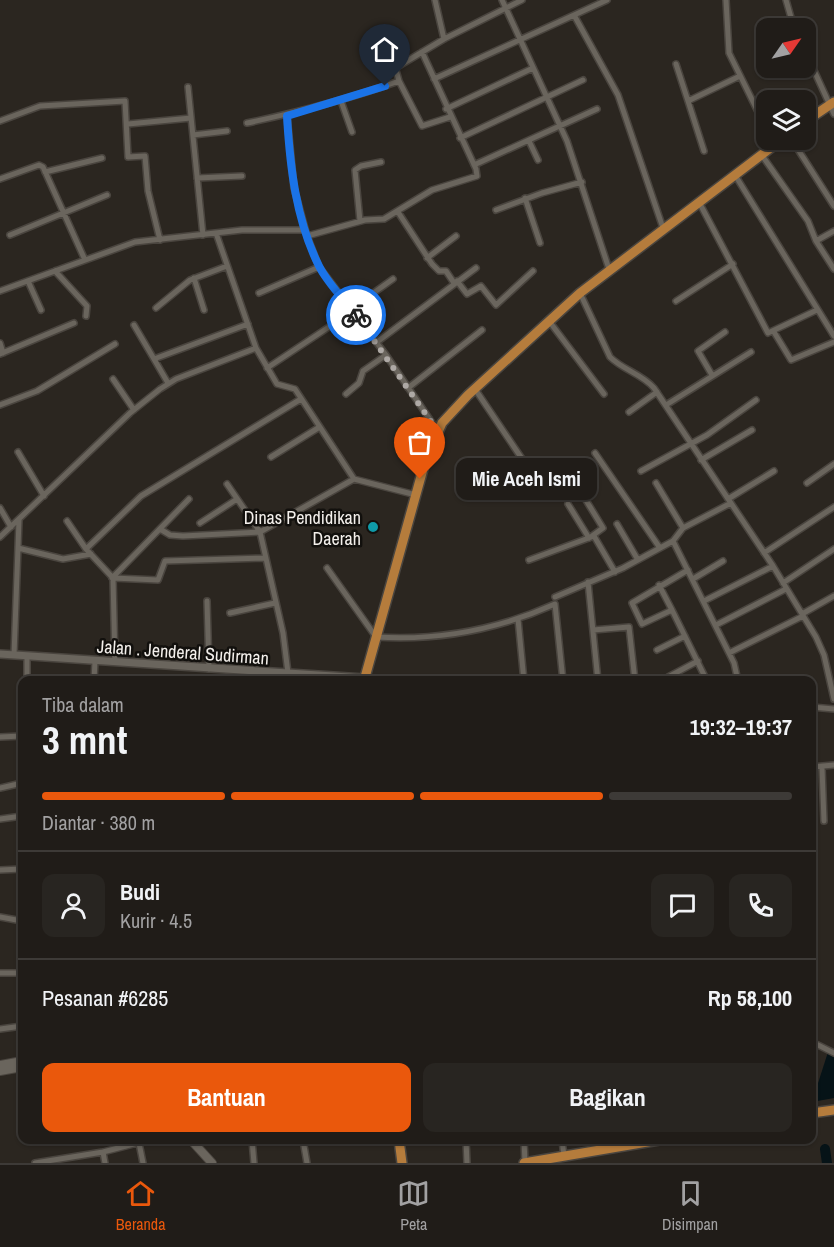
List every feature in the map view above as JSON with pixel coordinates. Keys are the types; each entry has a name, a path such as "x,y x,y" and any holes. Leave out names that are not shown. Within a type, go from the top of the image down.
{"highway":[{"path":"816,116 832,107"},
{"path":"365,676 416,495 437,430 475,389 580,293 766,150"},
{"path":"816,1112 834,1110"},
{"path":"400,1144 402,1163"},
{"path":"525,1163 564,1156 577,1159 610,1144"}],"main road":[{"path":"0,1065 18,1062"},
{"path":"0,1071 18,1068"},
{"path":"195,1144 212,1163"}],"street":[{"path":"443,0 435,2 444,39"},
{"path":"502,0 560,125 582,182 609,269"},
{"path":"450,117 422,126 399,81 396,68 444,39 522,0"},
{"path":"434,79 607,0"},
{"path":"726,0 728,44 740,76 756,108"},
{"path":"786,0 791,18"},
{"path":"574,15 618,95 663,228"},
{"path":"0,291 135,242 248,230 306,233 360,221 381,220 432,190 476,177 474,165 446,109 422,52"},
{"path":"676,64 704,151"},
{"path":"446,109 533,68"},
{"path":"816,74 832,107"},
{"path":"688,101 740,76"},
{"path":"460,138 583,80"},
{"path":"246,123 287,116 399,81"},
{"path":"188,87 203,235"},
{"path":"0,121 40,105 117,100 125,102 129,158 146,157 148,191 160,240"},
{"path":"341,101 352,132"},
{"path":"474,165 597,109"},
{"path":"287,116 294,188 306,233 320,267 377,342 437,430"},
{"path":"128,124 191,118"},
{"path":"193,135 227,131"},
{"path":"529,141 538,160"},
{"path":"798,150 834,206"},
{"path":"761,154 808,221 816,241 833,265"},
{"path":"45,172 102,158"},
{"path":"360,221 355,170 361,166 381,162"},
{"path":"0,179 39,165 45,172 85,260"},
{"path":"735,175 834,336"},
{"path":"197,178 242,176"},
{"path":"496,210 525,198 582,182"},
{"path":"10,235 107,195"},
{"path":"525,198 540,243"},
{"path":"699,202 767,332 774,332 817,310"},
{"path":"398,212 427,258 438,270 446,271 467,294 481,286 496,305 533,271"},
{"path":"816,241 834,231"},
{"path":"216,233 256,348 278,386 292,386 318,428 354,478 416,495"},
{"path":"427,258 456,236"},
{"path":"676,300 732,264"},
{"path":"156,308 194,278 227,267"},
{"path":"259,293 320,267"},
{"path":"377,342 476,267"},
{"path":"55,271 87,306 86,316"},
{"path":"194,278 204,309"},
{"path":"267,368 393,279"},
{"path":"28,281 41,310"},
{"path":"580,293 610,357 642,377 657,392 773,566 822,648 834,699"},
{"path":"549,321 604,394"},
{"path":"0,343 2,354 74,323"},
{"path":"154,359 248,324"},
{"path":"134,325 168,383"},
{"path":"408,388 482,330"},
{"path":"712,375 698,351 725,332"},
{"path":"774,332 791,360 834,342"},
{"path":"0,405 37,391 115,345"},
{"path":"0,537 134,410 168,383 256,348"},
{"path":"666,405 751,352"},
{"path":"346,393 359,383 363,370 386,355"},
{"path":"113,379 134,410"},
{"path":"475,389 539,484"},
{"path":"629,412 657,392"},
{"path":"86,549 141,496 301,399"},
{"path":"641,471 717,428 756,400"},
{"path":"271,458 318,428"},
{"path":"701,460 752,430"},
{"path":"18,452 44,496"},
{"path":"596,453 660,548"},
{"path":"807,483 834,464"},
{"path":"555,597 615,572 673,541 683,528 774,471"},
{"path":"160,529 174,536 260,532 354,478"},
{"path":"656,483 683,528"},
{"path":"227,484 260,532 288,673"},
{"path":"529,560 590,537 603,528 584,497"},
{"path":"112,578 189,499"},
{"path":"200,523 237,499"},
{"path":"568,504 590,537 597,539 615,572"},
{"path":"764,553 834,507"},
{"path":"0,508 11,527"},
{"path":"14,655 19,520"},
{"path":"67,521 86,549 112,578 115,662"},
{"path":"617,524 638,560"},
{"path":"673,541 716,625 736,676"},
{"path":"18,548 63,559 91,554"},
{"path":"783,583 834,549"},
{"path":"112,578 158,580 165,561 265,558"},
{"path":"693,579 723,561"},
{"path":"704,601 773,566"},
{"path":"327,568 376,638 444,636 478,630 518,619 555,604 562,676"},
{"path":"672,610 644,625 632,608 633,601 688,570"},
{"path":"588,582 598,676"},
{"path":"659,585 705,676"},
{"path":"716,625 786,589"},
{"path":"729,653 834,596"},
{"path":"207,601 209,669"},
{"path":"230,613 275,603"},
{"path":"518,619 524,676"},
{"path":"593,630 629,627 634,676"},
{"path":"657,650 685,636"},
{"name":"Jalan . Jenderal Sudirman","path":"0,654 321,676"},
{"path":"27,656 27,676"},
{"path":"94,661 94,676"},
{"path":"670,676 698,662"},
{"path":"826,665 834,662"},
{"path":"816,707 834,709"},
{"path":"0,738 18,736"},
{"path":"816,767 834,765"},
{"path":"822,768 824,821"},
{"path":"0,788 18,784"},
{"path":"0,819 18,817"},
{"path":"0,870 18,869"},
{"path":"0,917 18,920"},
{"path":"0,973 18,972"},
{"path":"0,1029 18,1027"},
{"path":"816,1044 834,1053"},
{"path":"35,1163 67,1160 135,1144"},
{"path":"139,1144 143,1163"},
{"path":"252,1144 254,1163"},
{"path":"304,1144 307,1163"},
{"path":"466,1144 467,1163"},
{"path":"524,1144 525,1163"},
{"path":"562,1144 564,1156"},
{"path":"103,1152 105,1163"}],"shaded area":[{"path":"828,1052 834,1055 834,1098 816,1101 816,1090"}],"waterway":[{"path":"825,1149 827,1163"}],"way so far":[{"path":"356,315 437,430 420,479"}],"place":[{"name":"Mie Aceh Ismi","path":"420,479"},
{"name":"Dinas Pendidikan Daerah","path":"373,527"}],"route":[{"path":"356,315 320,267 307,236 294,188 287,116 353,98 385,86"}]}
